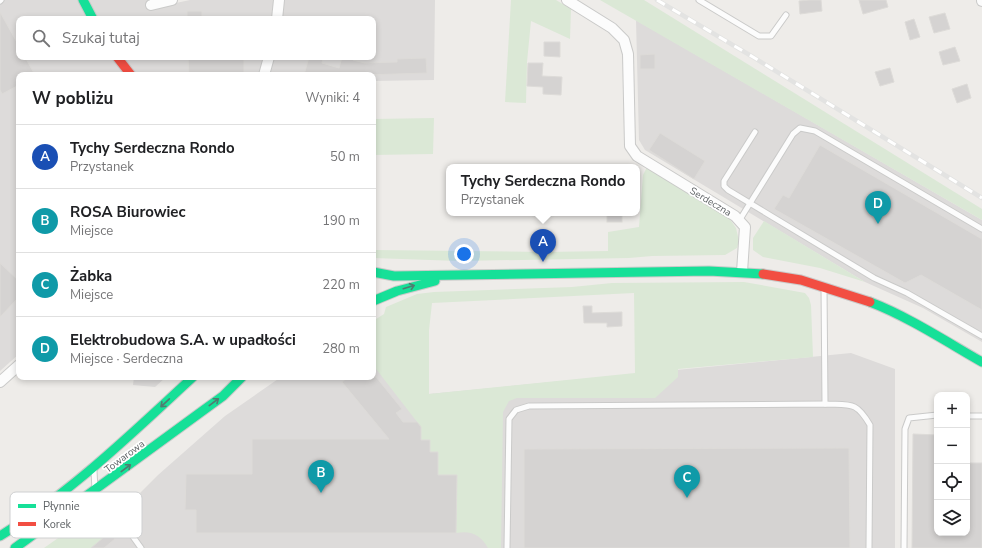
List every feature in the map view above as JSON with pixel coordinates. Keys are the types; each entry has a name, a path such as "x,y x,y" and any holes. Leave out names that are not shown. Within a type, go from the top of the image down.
{"street":[{"path":"83,0 91,16"},
{"path":"152,5 172,0"},
{"path":"277,16 279,0"},
{"name":"Serdeczna","path":"567,0 612,28 624,40 628,54 630,146 637,156 736,216 745,227 742,272"},
{"path":"119,60 129,72"},
{"path":"265,72 268,60"},
{"path":"376,279 394,276 474,274 709,271 765,274 801,280 881,306 982,362"},
{"path":"376,273 394,276"},
{"path":"376,300 420,284 474,274"},
{"path":"0,382 16,368"},
{"name":"Towarowa","path":"64,492 94,469 190,380"},
{"name":"Towarowa","path":"95,491 231,390 239,380"},
{"path":"231,390 246,380"},
{"name":"Towarowa","path":"0,536 10,529"},
{"name":"Towarowa","path":"15,548 29,538"}],"lane":[{"path":"699,0 760,36 771,36 786,15"},
{"path":"740,221 793,134 800,128 815,131 982,229"},
{"path":"754,132 724,181 724,186 728,190 874,278 907,293 982,336"},
{"path":"824,287 826,404"},
{"path":"507,548 509,419 516,410 529,406 826,404 851,405 862,412 870,425 869,548"},
{"path":"904,548 905,429 909,418 934,415"},
{"path":"970,416 982,416"},
{"path":"94,469 95,491"},
{"path":"134,538 141,548"}],"shaded area":[{"path":"0,0 148,0 148,9 190,0 435,0 434,80 376,81 376,72 16,72 16,357 0,371"},
{"path":"636,20 982,220 982,342 923,308 865,282 645,150 639,140"},
{"path":"376,350 429,394 851,353 895,369 895,548 77,548 91,538 142,538 141,492 158,475 225,416 277,380 376,380"},
{"path":"134,380 163,380 155,387 133,385"}],"green space":[{"path":"511,0 556,0 571,9 570,39 531,21 527,62 526,103 505,102"},
{"path":"600,0 644,0 982,209 982,220"},
{"path":"434,118 433,154 376,155 376,119"},
{"path":"647,167 727,215 736,228 739,241 737,248 725,255 652,256 629,258 459,261 376,258 376,250 545,252 608,251 608,232 639,227 643,175"},
{"path":"764,221 865,282 820,268 763,257 753,250 753,238"},
{"path":"744,282 805,293 809,298 811,305 813,357 678,369 678,377 655,398 517,398 509,401 503,412 501,548 488,548 475,534 466,532 456,533 457,475 438,475 430,452 430,440 421,440 421,427 376,369 376,319 384,314 386,307 417,294 434,292 572,287 612,283","holes":["634,293 635,373 429,394 429,330 432,303"]},
{"path":"58,538 103,538 94,548 44,548"}],"building":[{"path":"821,0 822,11 800,14 799,1"},
{"path":"859,0 886,0 888,7 863,14"},
{"path":"187,11 202,11 202,16 187,16"},
{"path":"0,12 16,41 16,60 27,60 33,72 16,72 16,87 2,94 0,90"},
{"path":"945,13 950,29 934,33 929,17"},
{"path":"914,19 920,37 910,40 905,22"},
{"path":"544,42 560,42 560,57 544,56"},
{"path":"955,47 960,61 943,65 939,52"},
{"path":"655,54 655,69 640,69 640,55"},
{"path":"426,58 427,73 376,75 376,72 305,72 308,60 322,60 322,63 339,68 341,60 353,60 365,63 397,62 397,59"},
{"path":"188,60 244,60 244,72 189,72"},
{"path":"528,63 543,63 542,76 562,77 561,95 543,94 543,87 527,86"},
{"path":"890,68 894,82 880,86 875,72"},
{"path":"967,84 971,98 957,103 952,89"},
{"path":"660,133 705,161 694,179 649,150"},
{"path":"820,145 982,239 982,310 921,275 905,283 774,209 783,195 789,198"},
{"path":"607,216 622,216 622,222 607,222"},
{"path":"0,263 16,278 16,300 0,317"},
{"path":"583,306 592,306 592,313 622,312 622,326 607,327 607,323 584,323"},
{"path":"376,377 402,409 396,413 403,422 417,422 421,427 421,440 430,440 430,452 438,452 438,475 457,475 456,533 196,533 196,510 185,510 186,474 252,474 252,439 389,439 342,382 344,380 376,380"},
{"path":"913,434 934,435 934,536 970,536 970,463 982,463 982,548 912,548"},
{"path":"849,448 850,548 524,548 524,449"},
{"path":"103,538 115,539 104,548 91,548"}],"railway":[{"path":"657,0 753,57 982,198"}],"traffic: fast":[{"path":"83,0 91,16"},
{"path":"376,273 394,276 709,271 763,274"},
{"path":"376,300 397,291 435,281"},
{"path":"870,302 912,322 982,362"},
{"path":"63,492 123,441 190,380"},
{"path":"92,492 223,396 239,380"},
{"path":"0,536 10,530"},
{"path":"15,548 29,538"}],"traffic: jam":[{"path":"119,60 129,72"},
{"path":"763,274 801,280 870,302"}],"place":[{"name":"Elektrobudowa S.A. w upadłości","path":"878,224"},
{"name":"Tychy Serdeczna Rondo","path":"543,262"},
{"name":"ROSA Biurowiec","path":"321,493"},
{"name":"Żabka","path":"687,498"}]}
